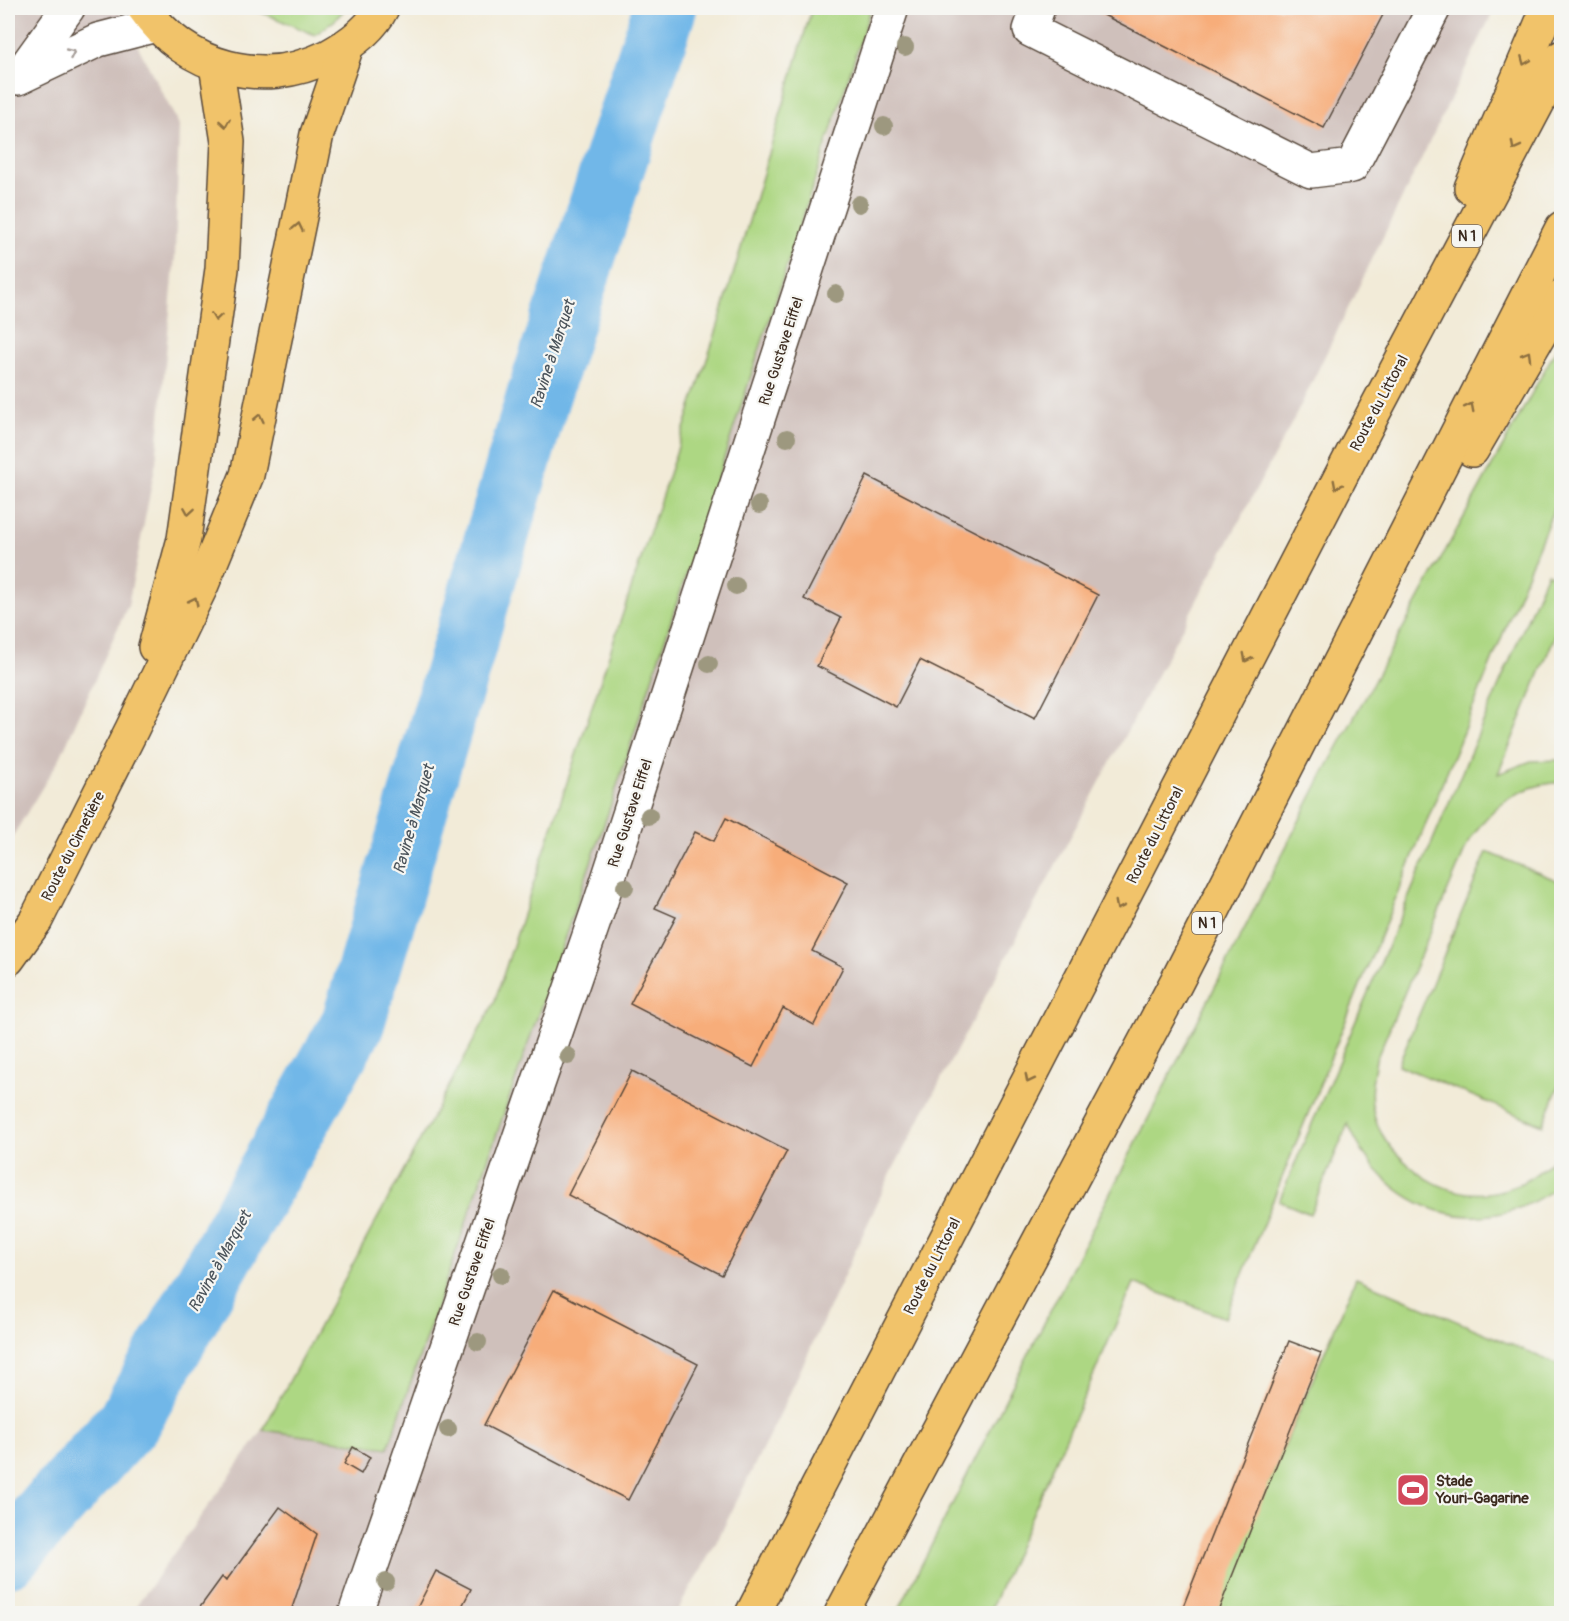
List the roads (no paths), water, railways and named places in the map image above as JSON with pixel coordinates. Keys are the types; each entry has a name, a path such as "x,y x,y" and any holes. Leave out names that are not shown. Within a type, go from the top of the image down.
{"main road":[{"path":"150,16 183,49 216,65 261,74 306,67 347,46 382,8"},
{"path":"1373,414 1548,8"},
{"path":"132,729 201,587 247,475 317,134 347,46"},
{"name":"Route du Littoral","path":"752,1614 1373,414 1562,57"},
{"path":"132,729 184,539 222,269 228,142 216,65"},
{"name":"N 1","path":"841,1614 1177,981 1562,228"},
{"path":"841,1614 1054,1256 1476,442 1562,296"},
{"name":"Route du Cimetière","path":"8,959 36,920 132,729"}],"lane":[{"path":"13,85 68,8"},
{"name":"Rue Gustave Eiffel","path":"355,1614 599,907 892,8"},
{"path":"1038,8 1030,30 1311,171 1352,166 1434,8"},
{"path":"13,85 98,40 150,16"}],"waterway":[{"name":"Ravine à Marquet","path":"8,1555 129,1421 353,1023 538,397 665,8"}],"place":[{"name":"Stade Youri-Gagarine","path":"1413,1490"}]}
